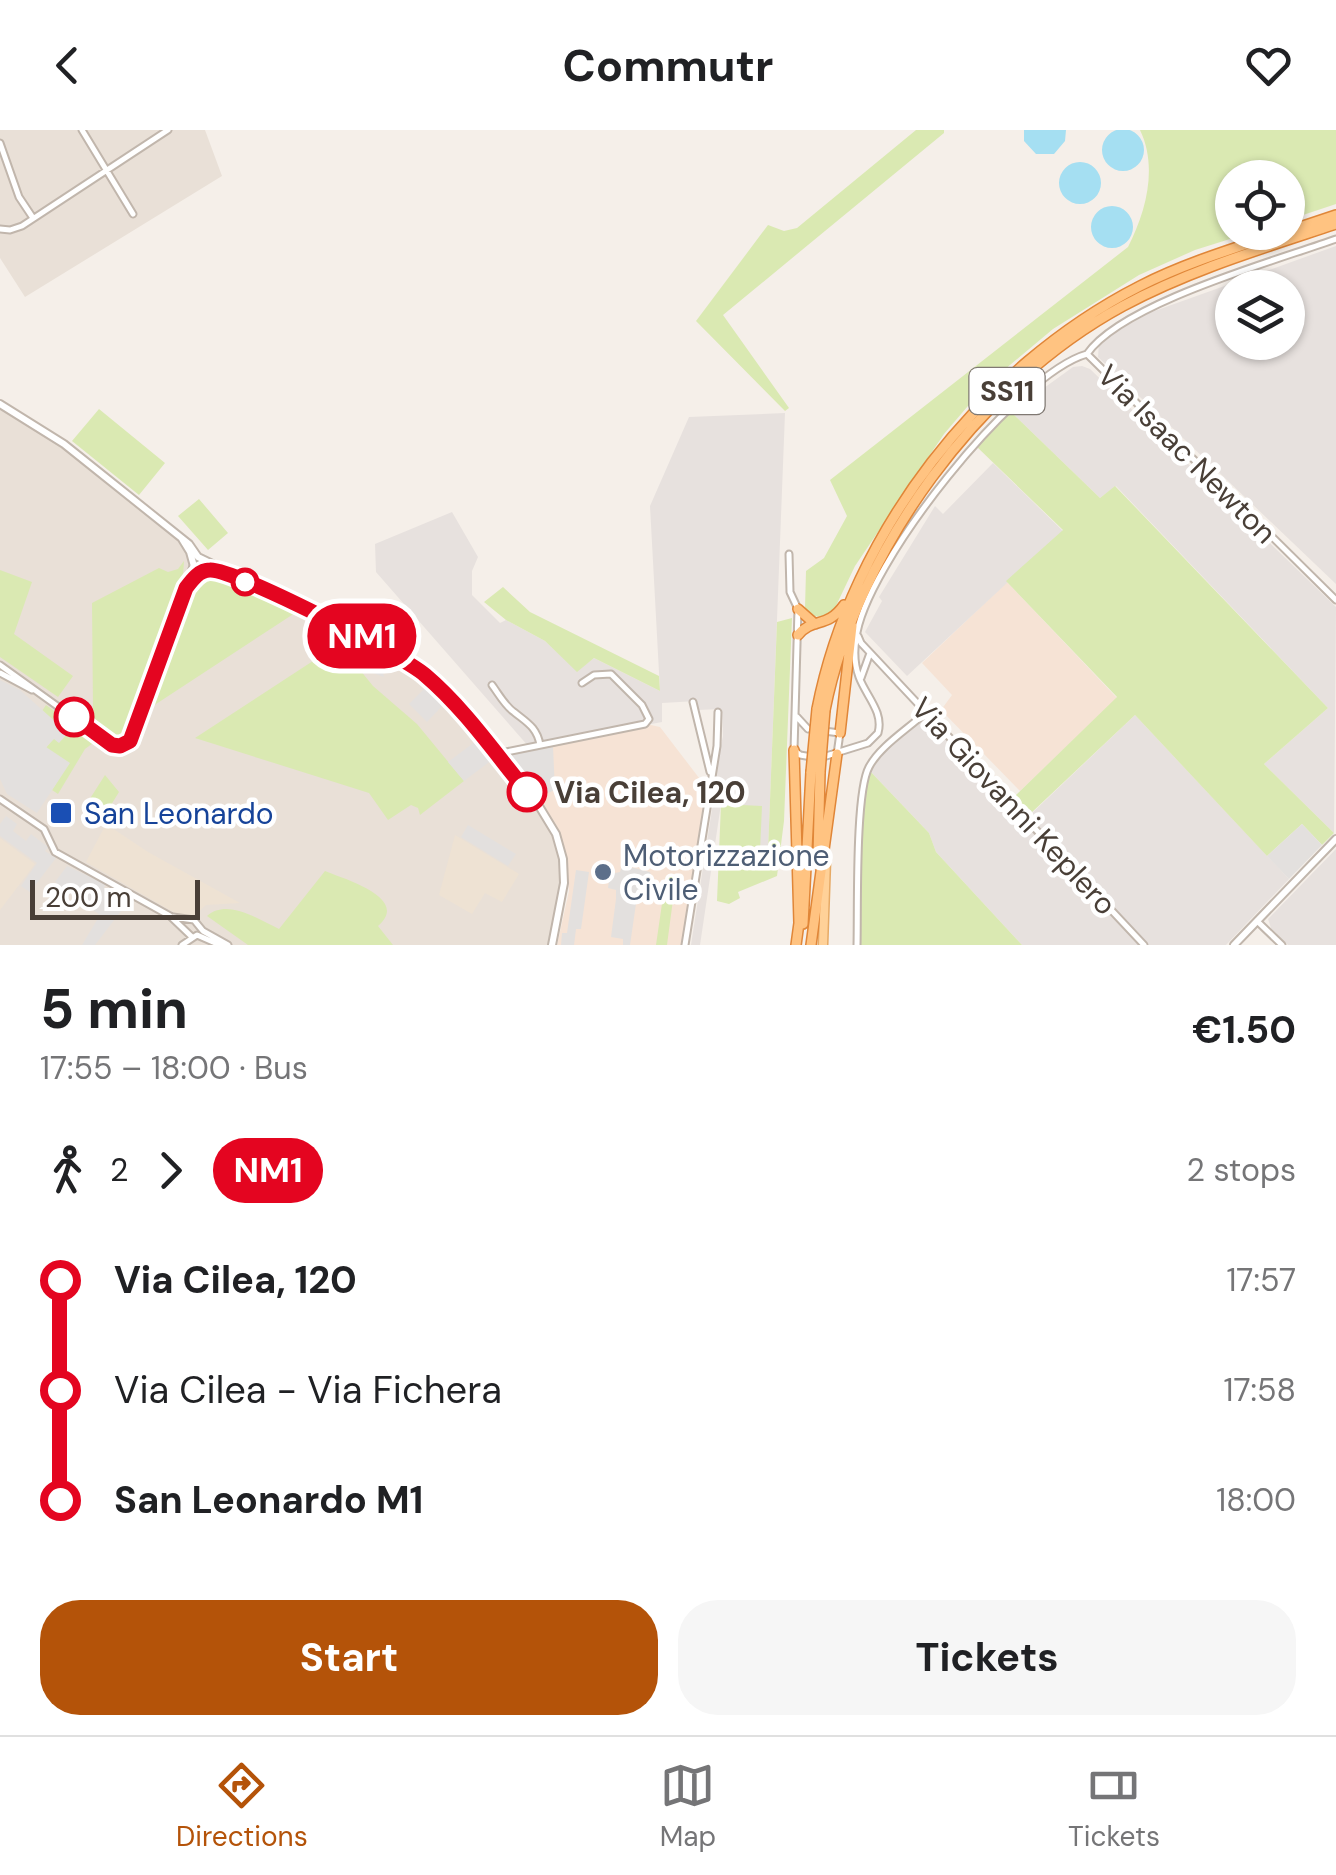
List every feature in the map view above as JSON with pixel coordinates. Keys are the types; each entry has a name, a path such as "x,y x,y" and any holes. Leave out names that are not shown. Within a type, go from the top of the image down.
{"highway":[{"name":"SS11","path":"1305,225 1336,215"},
{"name":"SS11","path":"821,710 842,638 868,579 967,434 1012,386 1102,318 1166,285 1336,224"},
{"name":"SS11","path":"798,945 825,667 852,594 892,522 986,398 1037,352 1090,314 1143,284 1236,250"},
{"path":"840,733 852,626 868,579"},
{"path":"798,635 806,627 835,617 852,594"},
{"path":"798,609 814,624"},
{"path":"794,744 798,945"},
{"path":"810,945 837,754"},
{"name":"SS11","path":"810,945 817,864 816,772"}],"main road":[{"path":"823,945 828,824"}],"street":[{"path":"82,130 133,214"},
{"path":"2,230 33,218 168,130"},
{"path":"0,144 33,218"},
{"path":"1087,354 1096,340 1146,309 1336,240"},
{"name":"Via Isaac Newton","path":"857,631 886,568 970,447 1023,393 1063,363 1087,354 1336,600"},
{"path":"0,404 64,444 182,539 194,561 404,658 439,688 544,813 559,844 564,890 552,945"},
{"path":"789,554 790,592 798,609 794,744 805,757 837,754 860,745 874,739 880,727 861,681 857,631"},
{"path":"194,561 205,567"},
{"path":"0,664 112,745 124,745 134,736 194,561"},
{"path":"186,588 205,567"},
{"name":"Via Giovanni Keplero","path":"857,631 859,641 869,652 1144,945"},
{"path":"859,668 869,652"},
{"path":"859,668 884,667"},
{"path":"0,673 48,699"},
{"path":"496,754 645,724 648,719 642,705 610,674 594,675 582,684"},
{"path":"492,685 513,712 538,734 540,745"},
{"path":"693,702 711,774"},
{"path":"685,945 718,712"},
{"path":"857,945 866,773 872,762 926,712"},
{"path":"796,714 808,729"},
{"path":"794,744 800,731 808,729 840,733 860,745"},
{"path":"837,754 840,733"},
{"path":"702,738 717,736"},
{"path":"0,799 46,830 54,852 170,916 189,933 224,945"},
{"path":"1234,945 1336,839"},
{"path":"170,916 195,922 224,945"},
{"path":"1257,921 1282,945"},
{"path":"180,945 195,922"},
{"path":"189,933 185,923 195,922"}],"shaded area":[{"path":"0,130 205,130 222,176 25,297 0,258"},
{"path":"1336,246 1336,584 1098,357 1099,342 1149,313 1215,289 1215,360 1305,360 1305,270 1269,270"},
{"path":"1073,367 1090,369 1336,607 1334,833 1264,764 1328,708 1116,486 1100,498 1011,412"},
{"path":"0,407 63,445 180,540 193,571 215,572 379,648 443,697 550,823 564,867 551,945 0,945"},
{"path":"785,413 768,852 760,851 721,804 700,945 691,945 723,736 722,709 697,710 697,701 662,703 662,722 529,747 376,572 375,544 452,512 478,557 472,571 472,595 500,623 506,620 545,641 577,671 594,658 660,691 650,506 689,417"},
{"path":"993,463 1063,531 907,676 865,632 882,601 879,597 935,506 943,514"},
{"path":"1007,582 1117,698 1020,791 941,710 952,695 922,663"},
{"path":"351,639 378,651 384,677 359,668 342,645"},
{"path":"0,680 20,690 68,733 59,743 54,739 46,747 70,763 37,813 7,794 0,779"},
{"path":"428,685 445,703 427,722 409,704"},
{"path":"925,712 1010,801 1014,797 1030,815 1135,715 1289,879 1226,945 1022,945 936,852 929,833 868,769"},
{"path":"646,724 660,727 706,787 682,945 557,945 569,891 564,847 542,802 501,754"},
{"path":"476,741 492,760 464,781 448,762"},
{"path":"553,747 555,790 540,796 509,758"},
{"path":"6,816 17,824 13,831 26,841 31,834 56,858 30,892 21,886 37,863 0,836 0,824"},
{"path":"106,824 240,903 206,905 193,917 175,913 86,862"},
{"path":"1302,824 1322,845 1289,879 1267,856"},
{"path":"468,825 516,854 508,866 461,837"},
{"path":"455,835 519,874 502,902 485,893 472,914 439,895"},
{"path":"0,838 35,864 0,910"},
{"path":"1336,849 1336,945 1288,945 1271,928 1268,919"},
{"path":"622,865 650,872 652,880 648,880 646,891 638,890 630,945 611,937 616,890 608,888 610,874 620,872"},
{"path":"67,866 105,884 104,889 128,902 95,945 82,945 100,915 55,882"},
{"path":"576,870 589,872 581,929 576,929 574,945 561,945 562,933 567,933"}],"green space":[{"path":"916,130 944,133 723,315 789,408 785,411 696,321 768,225 784,231 797,228"},
{"path":"1140,130 1336,130 1336,204 1305,214 1305,160 1215,160 1215,244 1139,275 1053,329 985,386 944,434 855,566 834,610 823,617 813,616 805,608 806,571 824,558 847,516 830,480 1128,247 1148,189 1145,144"},
{"path":"99,409 165,463 139,495 72,441"},
{"path":"1011,412 1100,498 1115,486 1328,708 1264,764 1334,833 1322,845 1302,824 1267,856 1135,715 1029,815 1014,797 1117,697 1006,581 1063,530 977,447"},
{"path":"199,499 228,533 208,550 178,516"},
{"path":"184,561 183,576 127,730 121,736 110,735 72,707 74,702 81,702 82,711 93,711 92,603 159,568 168,572 178,569"},
{"path":"0,570 32,582 14,634 73,676 58,697 0,657"},
{"path":"221,576 295,613 153,706 193,593 202,579"},
{"path":"503,587 530,612 659,676 660,691 594,658 577,672 545,641 506,620 484,602"},
{"path":"792,618 784,821 777,876 738,892 740,898 729,904 717,901 721,804 762,806 760,851 768,851 777,622"},
{"path":"339,644 373,686 417,724 464,781 420,815 418,808 411,805 388,820 369,793 195,738"},
{"path":"46,705 96,741 85,749 58,794 52,790 69,763 46,748 54,738 58,742 67,733 42,711"},
{"path":"868,769 929,833 936,852 1022,945 857,945 860,840"},
{"path":"105,775 119,792 103,818 84,808"},
{"path":"325,871 381,898 386,916 378,926 393,945 248,945 207,916 215,911 233,910 279,929"},
{"path":"666,876 676,877 667,945 656,945"}],"water":[{"path":"1123,129 1138,135 1144,150 1138,165 1123,171 1108,165 1102,150 1108,135"},
{"path":"1024,130 1066,130 1065,141 1054,154 1036,154 1024,141"},
{"path":"1080,162 1095,168 1101,183 1095,198 1080,204 1065,198 1059,183 1065,168"},
{"path":"1112,206 1127,212 1133,227 1127,242 1112,248 1097,242 1091,227 1097,212"}],"bus line":[{"name":"NM1","path":"74,717 112,745 130,741 186,588 201,572 212,570 248,583 404,658 439,688 527,792"}],"place":[{"name":"Via Cilea, 120","path":"527,792"},
{"name":"San Leonardo","path":"61,813"},
{"name":"Motorizzazione Civile","path":"603,872"}]}
